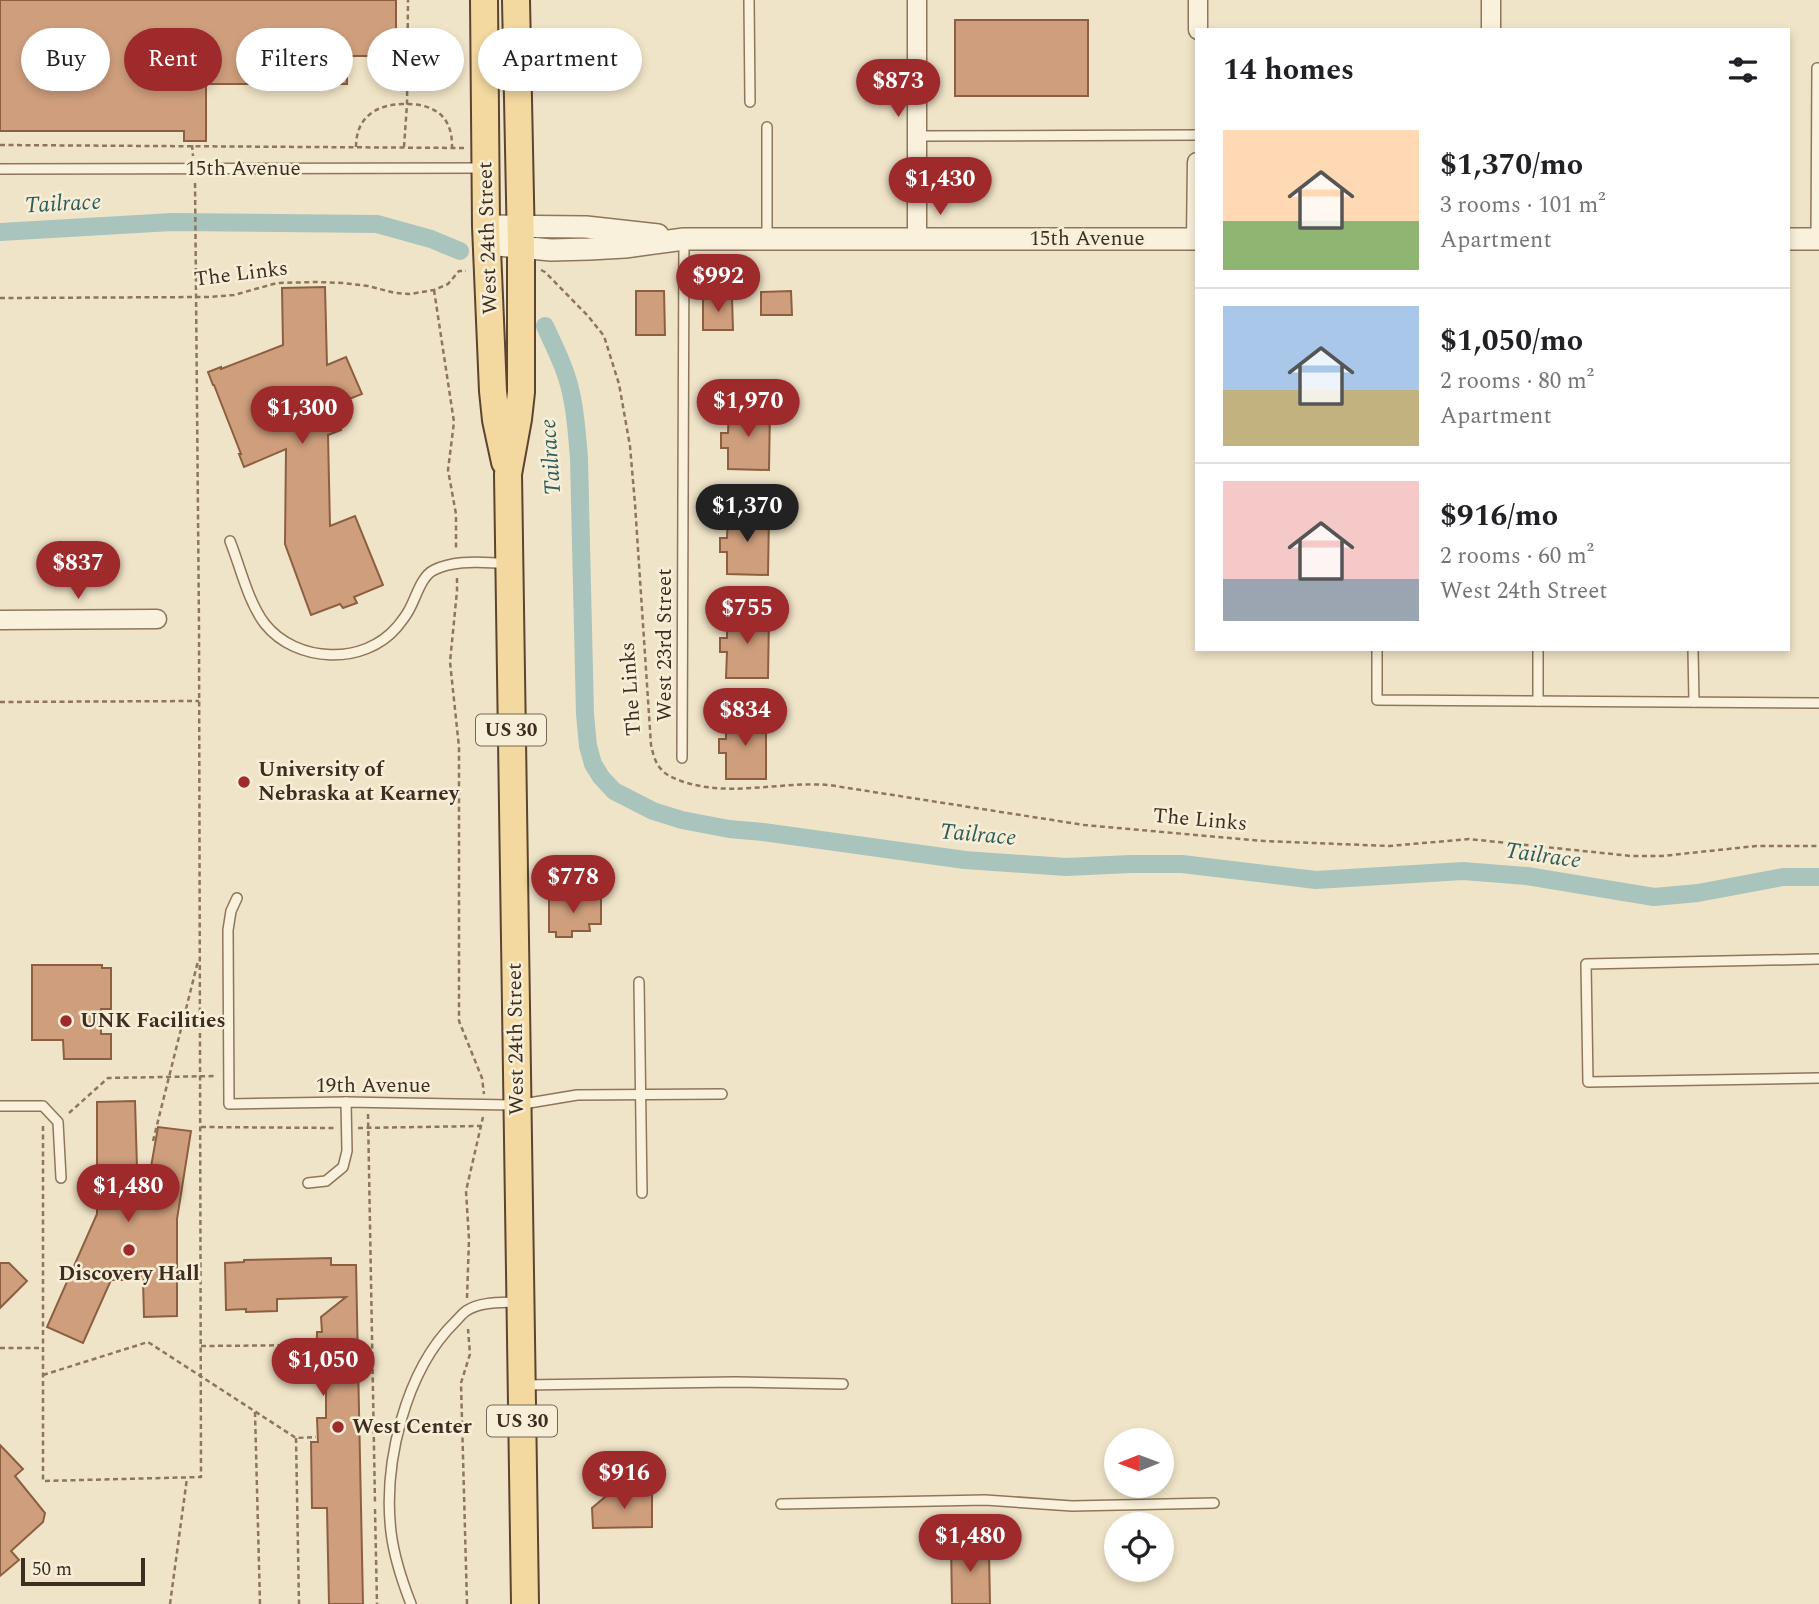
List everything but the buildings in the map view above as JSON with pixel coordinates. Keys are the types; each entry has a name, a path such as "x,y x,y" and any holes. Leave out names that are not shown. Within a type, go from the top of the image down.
{"main road":[{"name":"West 24th Street","path":"484,0 479,158 487,235 493,391 496,420 508,474"},
{"name":"West 24th Street","path":"516,0 521,248 520,393 508,474 525,1604"}],"street":[{"path":"917,0 917,239"},
{"path":"1198,0 1198,28"},
{"path":"1491,0 1491,28"},
{"name":"15th Avenue","path":"487,235 521,248 551,250 625,247 684,239 1195,239"},
{"path":"1790,239 1817,239"},
{"path":"0,620 157,620"}],"lane":[{"path":"750,0 750,102"},
{"path":"1817,239 1819,68"},
{"path":"767,127 767,239"},
{"path":"917,136 1195,135"},
{"name":"15th Avenue","path":"0,169 479,158"},
{"name":"West 23rd Street","path":"682,758 684,239"},
{"path":"230,541 254,606 263,622 274,634 288,643 321,655 357,652 378,643 395,629 408,612 431,571 456,562 509,563"},
{"path":"1377,651 1377,700 1819,702"},
{"path":"1538,651 1538,701"},
{"path":"1693,651 1694,702"},
{"path":"229,1076 228,930 231,911 237,898"},
{"path":"1819,959 1586,964 1588,1082 1819,1077"},
{"path":"639,982 642,1193"},
{"name":"19th Avenue","path":"229,1076 229,1104 368,1102 517,1105 577,1095 722,1094"},
{"path":"308,1183 326,1181 343,1167 347,1152 346,1102"},
{"path":"0,1106 43,1106 58,1122 61,1178"},
{"path":"411,1604 400,1576 391,1531 390,1505 396,1441 415,1381 443,1333 467,1311 480,1306 520,1302"},
{"path":"521,1385 735,1382 843,1384"},
{"path":"781,1504 985,1500 1072,1506 1214,1503"}],"path":[{"path":"404,147 408,0"},
{"path":"356,147 360,127 373,111 386,105 407,104 426,106 440,114 451,132 452,148"},
{"path":"0,145 452,148 479,158"},
{"path":"43,1106 43,1481 201,1477 195,196"},
{"name":"The Links","path":"521,248 536,270 537,268 545,272 604,336 619,384 631,457 651,745 661,770 671,777 709,788 764,789 803,784 829,785 1084,825 1264,841 1389,846 1469,839 1631,856 1662,856 1756,846 1819,846"},
{"name":"The Links","path":"0,298 195,297 234,295 277,283 317,282 368,286 410,294 434,290 448,284 459,271 488,271"},
{"path":"434,290 454,422 448,470 456,514 457,592 450,663 459,747 459,1021 482,1078 486,1105 466,1191 470,1354 461,1383 467,1604"},
{"path":"0,702 199,701"},
{"path":"153,1141 199,954"},
{"path":"58,1122 108,1079 229,1076"},
{"path":"368,1102 377,1604"},
{"path":"199,1127 481,1126"},
{"path":"43,1375 148,1342 296,1438 316,1437"},
{"path":"201,1346 316,1345"},
{"path":"0,1348 43,1348"},
{"path":"255,1412 260,1604"},
{"path":"296,1438 299,1604"},
{"path":"170,1604 187,1478"}],"waterway":[{"name":"Tailrace","path":"0,232 172,222 377,224 431,239 460,251"},
{"name":"Tailrace","path":"545,326 566,376 576,425 588,746 593,764 614,791 653,811 729,829 965,860 1066,867 1182,864 1316,880 1463,871 1527,876 1654,897 1698,893 1783,877 1819,877"}],"place":[{"name":"University of Nebraska at Kearney","path":"244,782"},
{"name":"UNK Facilities","path":"66,1021"},
{"name":"Discovery Hall","path":"129,1250"},
{"name":"West Center","path":"338,1427"}]}
